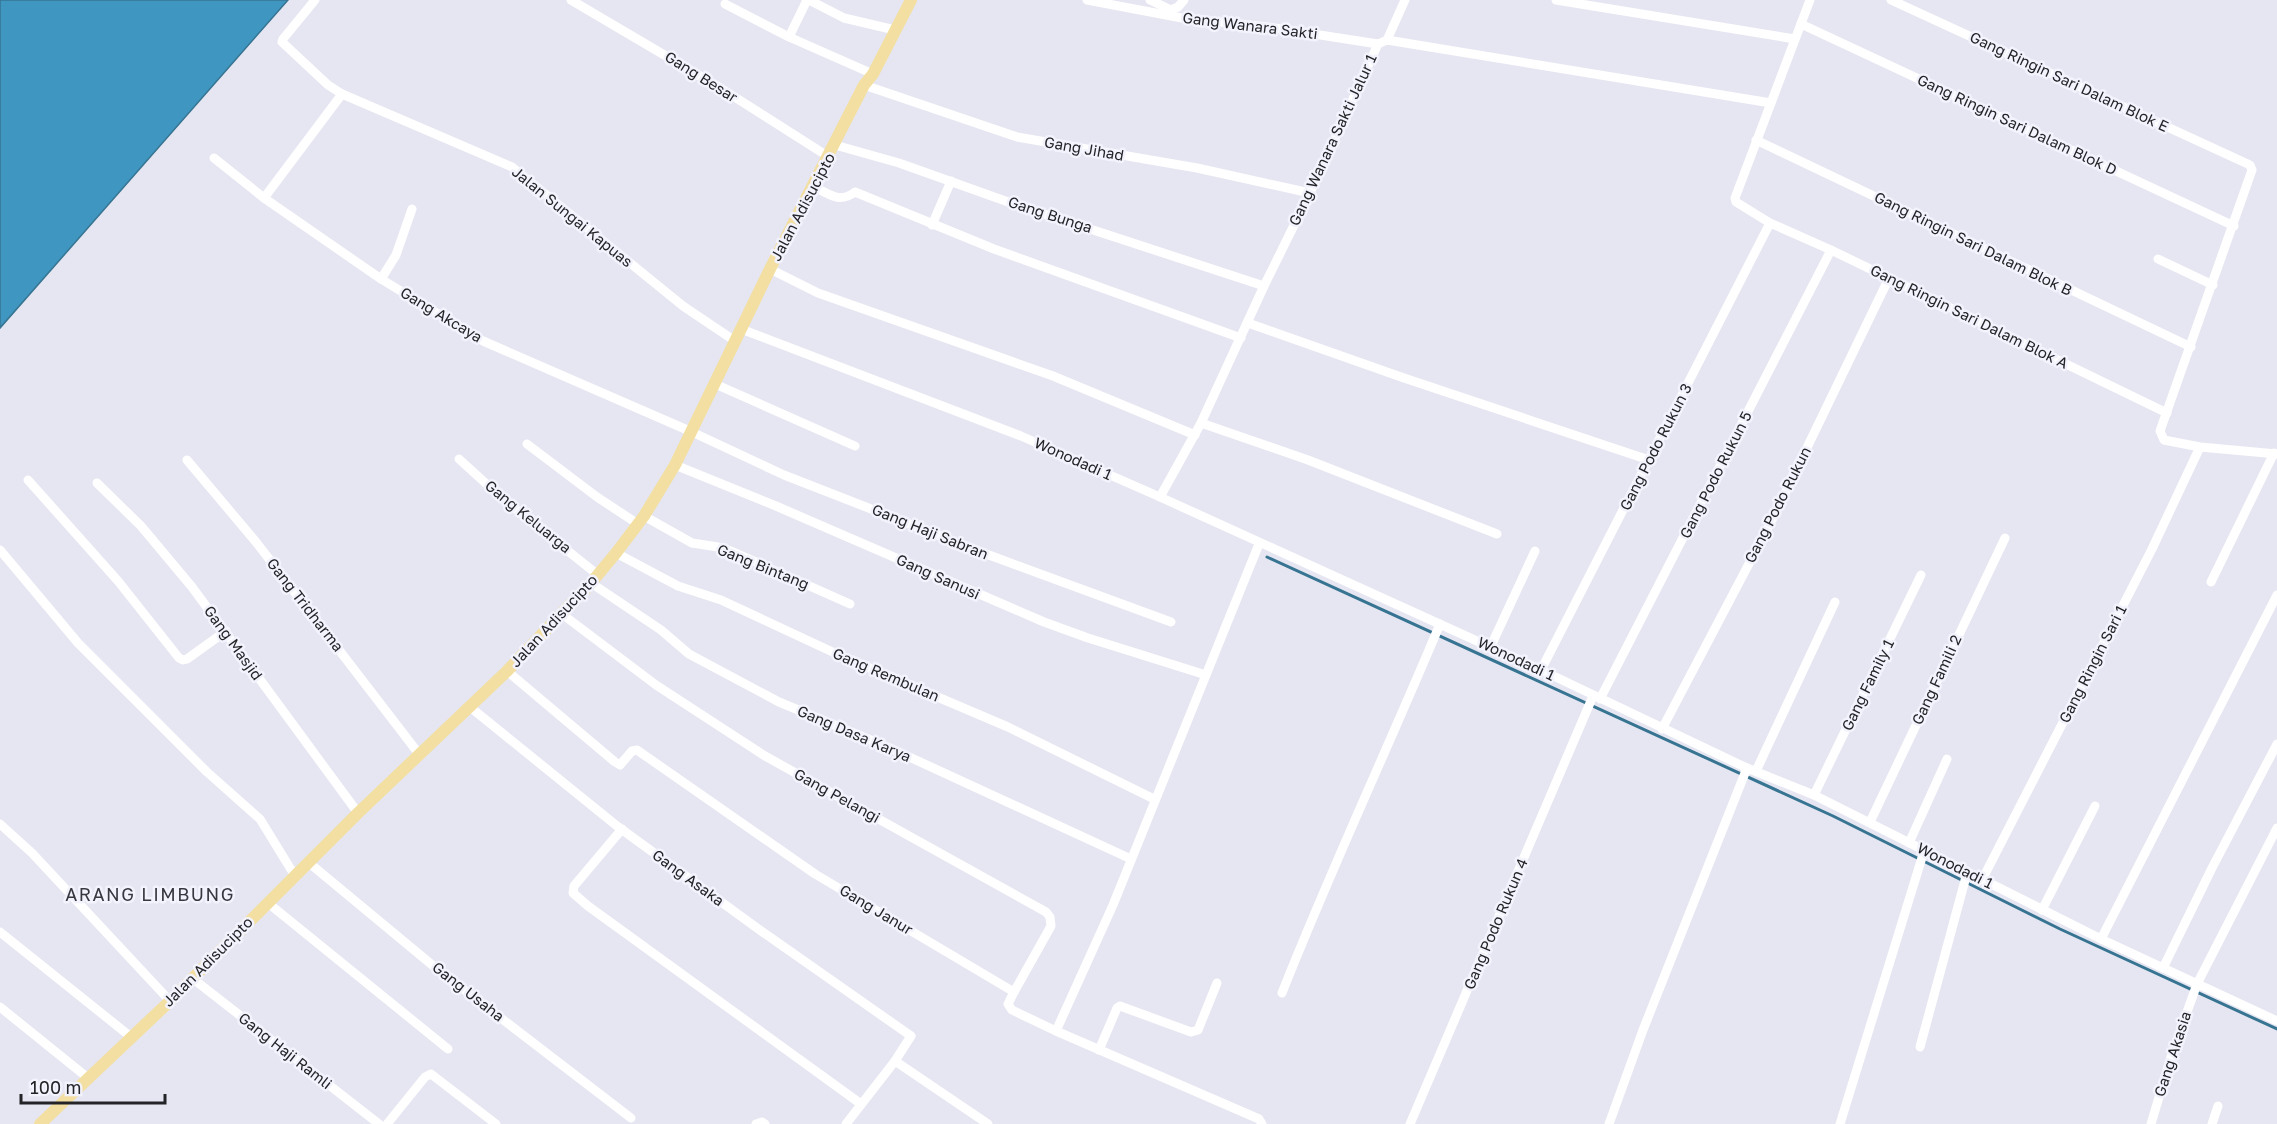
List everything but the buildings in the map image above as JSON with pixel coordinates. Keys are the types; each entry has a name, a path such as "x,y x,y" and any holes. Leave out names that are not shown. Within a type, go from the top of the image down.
{"main road":[{"name":"Jalan Adisucipto","path":"40,1124 170,1001 358,813 507,671 595,579 616,553 641,520 675,465 770,269 910,0"}],"street":[{"name":"Jalan Sungai Kapuas","path":"315,0 282,42 328,85 342,94 512,167 683,306 735,341"},
{"name":"Gang Besar","path":"571,0 702,77 829,157"},
{"path":"789,38 808,0 844,18 895,30"},
{"name":"Gang Wanara Sakti","path":"1087,0 1175,17 1268,27 1378,44"},
{"path":"1150,0 1170,10 1178,7 1184,0"},
{"path":"1387,40 1405,0"},
{"path":"1556,0 1795,39"},
{"path":"1756,140 1810,0"},
{"name":"Gang Ringin Sari Dalam Blok E","path":"1891,0 2247,163 2252,170 2234,226"},
{"path":"725,4 789,38 873,74"},
{"name":"Gang Ringin Sari Dalam Blok D","path":"1801,24 2234,226"},
{"name":"Gang Wanara Sakti Jalur 1","path":"1160,497 1201,423 1378,44 1387,40 1771,103"},
{"name":"Gang Jihad","path":"864,85 1017,137 1197,168 1310,193"},
{"path":"264,198 342,94"},
{"name":"Gang Ringin Sari Dalam Blok A","path":"1756,140 1735,198 1743,208 2167,413"},
{"name":"Gang Ringin Sari Dalam Blok B","path":"1756,140 2191,347"},
{"name":"Gang Bunga","path":"836,145 1264,286"},
{"name":"Gang Akcaya","path":"214,158 264,198 381,279 483,341 692,432"},
{"path":"932,225 951,181"},
{"path":"814,187 845,199 855,192 994,249 1241,338"},
{"path":"381,279 396,255 412,209"},
{"name":"Gang Podo Rukun 3","path":"1541,670 1770,222"},
{"path":"2211,582 2273,457 2200,447 2162,439 2160,431 2234,226"},
{"name":"Gang Podo Rukun 5","path":"1595,697 1831,250"},
{"path":"2158,259 2213,285"},
{"path":"770,269 818,293 1053,376 1195,435"},
{"name":"Gang Podo Rukun","path":"1662,729 1772,520 1889,278"},
{"path":"1248,323 1649,460"},
{"name":"Wonodadi 1","path":"741,329 1021,436 1160,497 1259,544 1541,670 1662,729 1814,795 1909,843 1966,878 1982,880 2101,939 2277,1021"},
{"path":"715,384 855,446"},
{"path":"1201,423 1297,456 1497,534"},
{"name":"Gang Haji Sabran","path":"692,432 784,475 989,555 1171,622"},
{"name":"Gang Bintang","path":"527,444 597,497 641,520 692,543 725,549 850,604"},
{"name":"Gang Ringin Sari 1","path":"1982,880 2152,549 2200,447"},
{"name":"Gang Keluarga","path":"459,459 595,579"},
{"name":"Gang Tridharma","path":"187,460 255,542 420,754"},
{"name":"Gang Sanusi","path":"675,465 1044,622 1206,675"},
{"path":"28,480 118,581 179,658 187,659 226,631"},
{"name":"Gang Masjid","path":"97,483 160,548 226,631 358,813"},
{"name":"Gang Famili 2","path":"1870,822 2006,538"},
{"path":"1056,1031 1113,905 1259,544"},
{"path":"0,550 78,643 207,772 260,819 294,876"},
{"path":"1490,648 1536,551"},
{"name":"Gang Rembulan","path":"616,553 678,586 721,600 839,655 1008,727 1154,799"},
{"name":"Gang Family 1","path":"1814,795 1921,575"},
{"name":"Gang Dasa Karya","path":"595,579 689,654 779,702 892,749 1131,859"},
{"path":"2101,939 2277,595"},
{"path":"1609,1124 1643,1030 1736,795 1835,602"},
{"name":"Gang Pelangi","path":"562,614 656,685 765,756 1046,912 1050,917 1051,926 1014,992"},
{"path":"1282,993 1320,897 1365,800 1440,624"},
{"name":"Gang Janur","path":"507,671 615,762 620,765 632,751 638,750 815,874 1014,992"},
{"name":"Gang Podo Rukun 4","path":"1410,1124 1581,723 1595,697"},
{"name":"Gang Asaka","path":"470,707 622,830 764,933 909,1033 912,1037 895,1061"},
{"path":"2163,968 2277,744"},
{"path":"1909,843 1947,759"},
{"path":"2042,910 2095,806"},
{"path":"0,824 32,853 170,1001"},
{"name":"Gang Akasia","path":"2151,1124 2197,984 2277,828"},
{"path":"622,830 574,886 573,894 861,1104"},
{"path":"1840,1124 1924,852"},
{"name":"Gang Usaha","path":"308,862 437,969 631,1118"},
{"path":"1920,1047 1966,878"},
{"path":"268,903 448,1049"},
{"path":"0,932 131,1037"},
{"name":"Gang Haji Ramli","path":"192,978 379,1124"},
{"path":"1099,1050 1116,1008 1119,1006 1191,1032 1198,1030 1217,983"},
{"path":"1014,992 1008,1004 1010,1007 1056,1031 1259,1119 1262,1124"},
{"path":"0,1007 88,1078"},
{"path":"846,1124 895,1061 988,1124"},
{"path":"387,1124 425,1077 431,1074 496,1124"},
{"path":"2212,1124 2218,1107"},
{"path":"756,1124 762,1122 765,1124"}],"water":[{"path":"0,0 288,0 0,328"}],"waterway":[{"path":"1267,557 1833,816 2060,929 2277,1029"}],"district":[{"name":"ARANG LIMBUNG","path":"150,895"}]}
